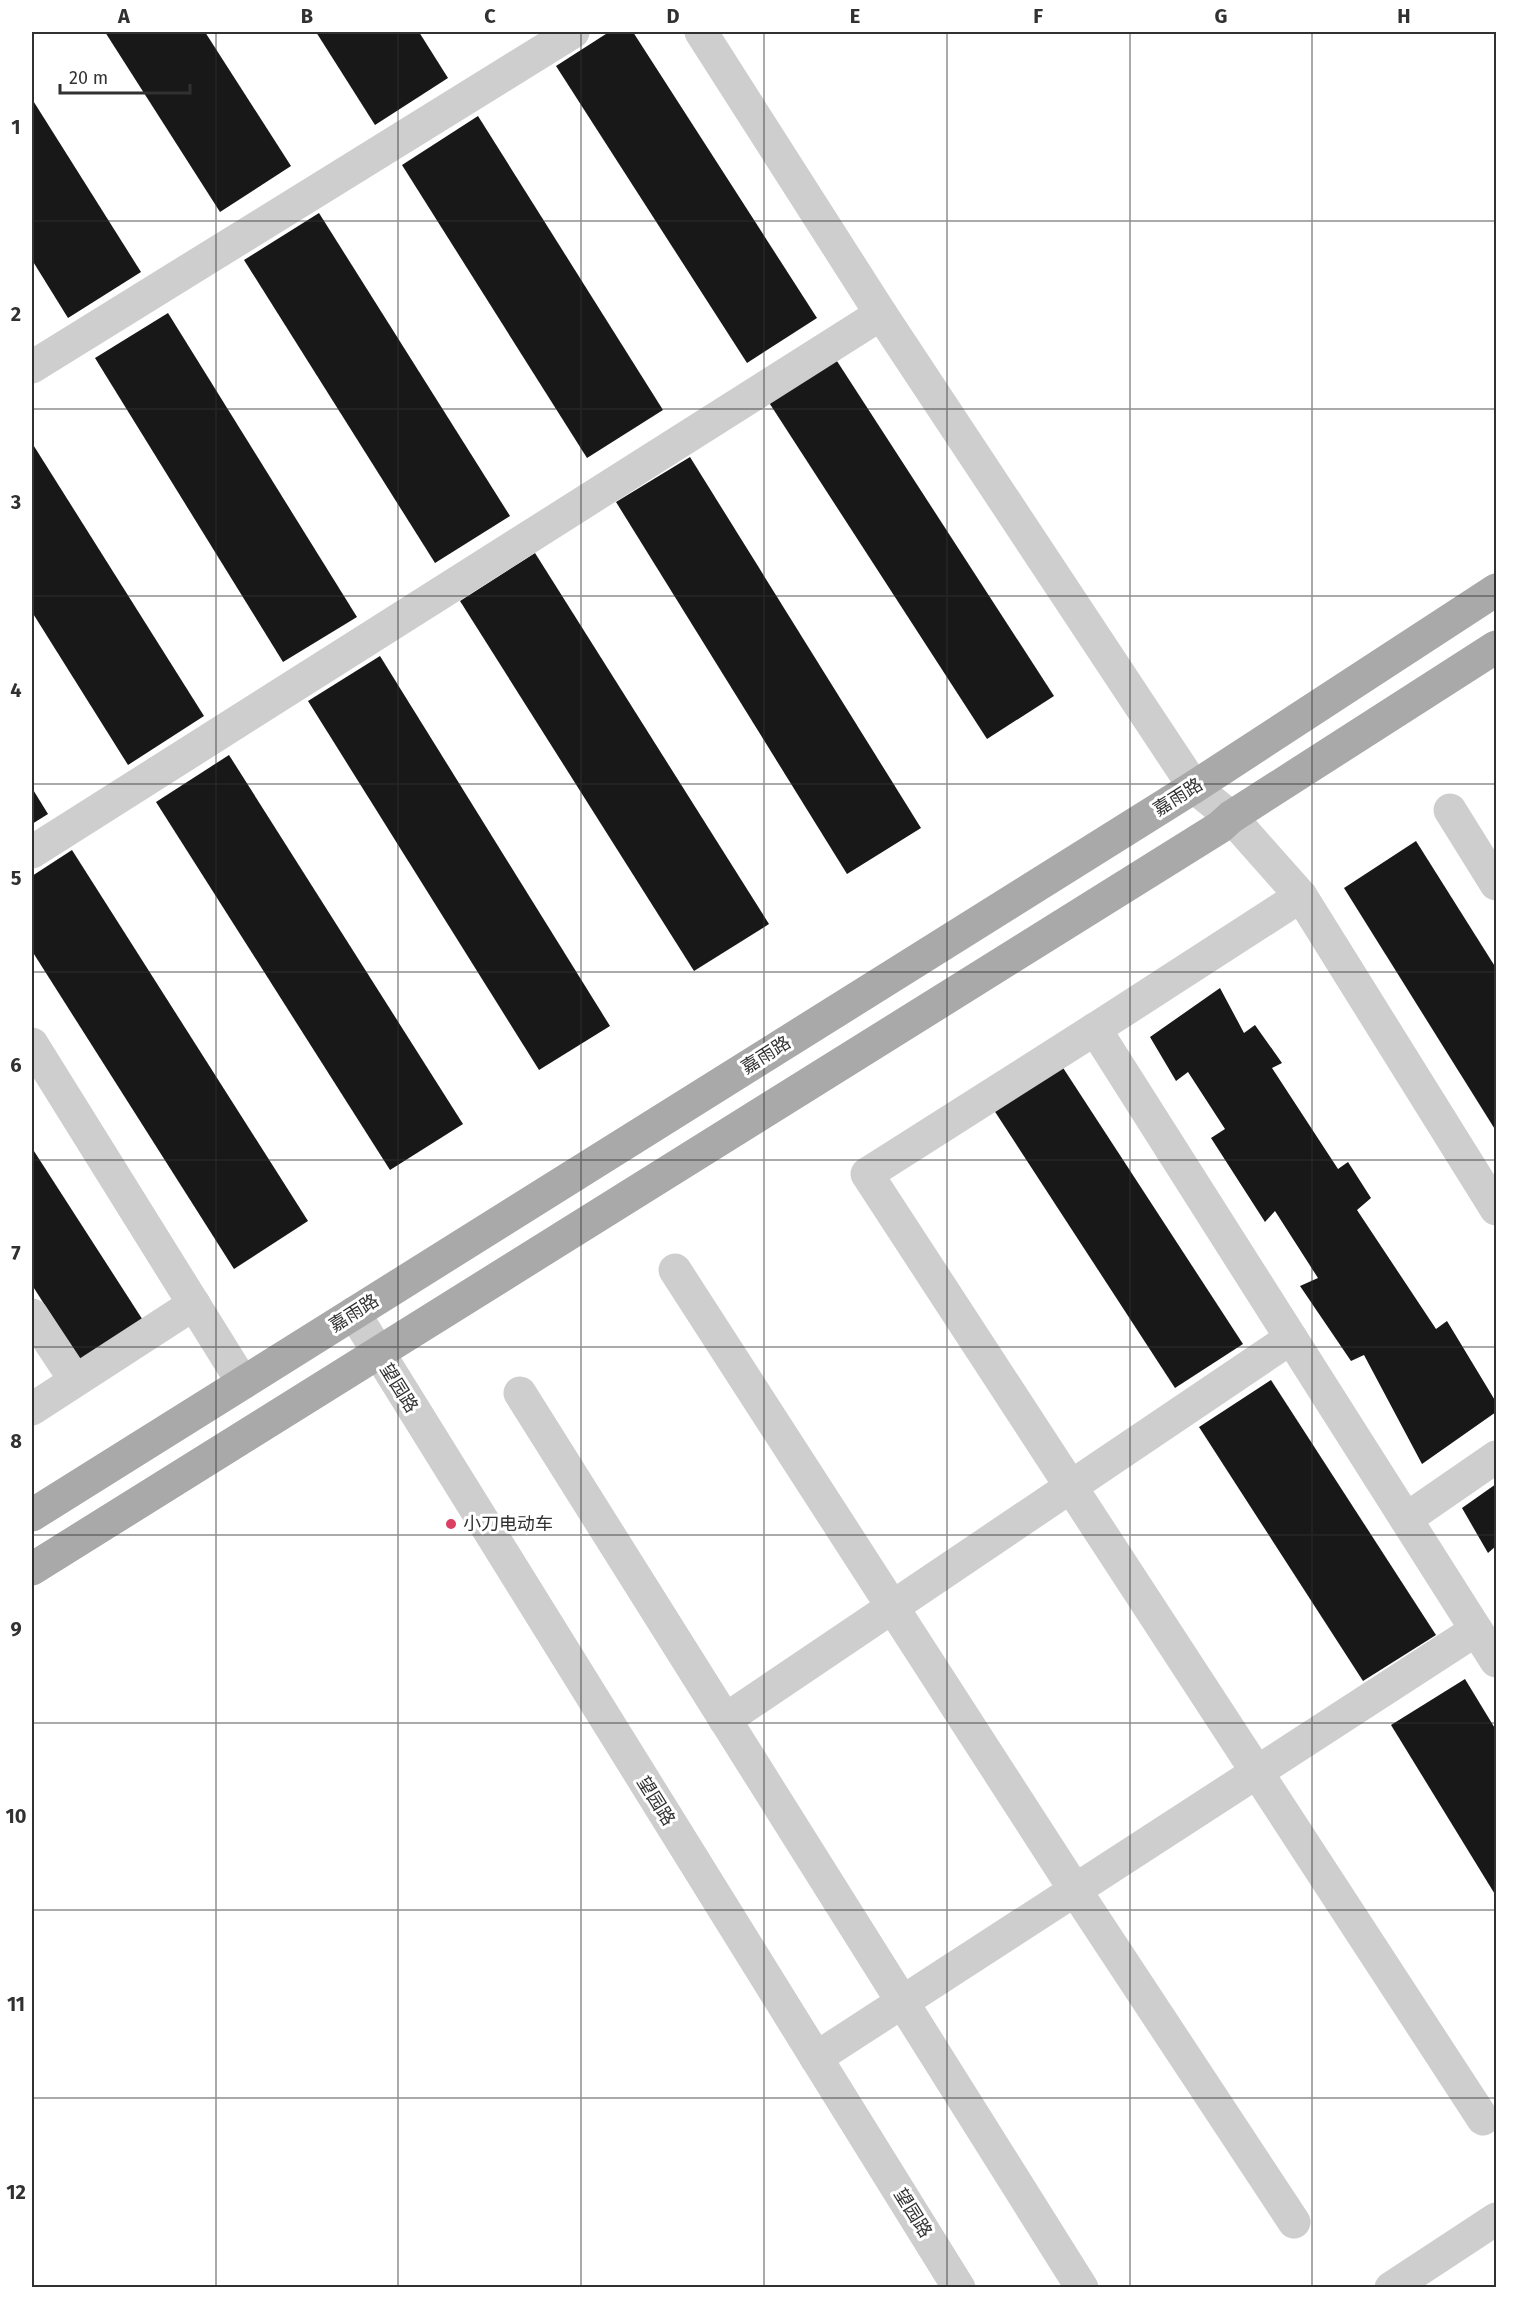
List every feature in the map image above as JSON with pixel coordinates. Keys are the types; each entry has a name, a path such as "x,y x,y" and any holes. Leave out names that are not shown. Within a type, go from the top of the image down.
{"main road":[{"name":"嘉雨路","path":"32,1515 1194,787 1497,590"},
{"path":"32,1569 1213,832 1231,817 1497,647"}],"street":[{"path":"32,368 573,32"},
{"path":"701,32 881,314 1194,787 1231,817 1301,896 1497,1209"},
{"path":"32,852 881,314"},
{"path":"1450,810 1497,884"},
{"path":"1301,896 867,1174 1483,2119"},
{"path":"1095,1029 1497,1661"},
{"path":"32,1044 243,1383"},
{"path":"675,1270 1075,1890 1294,2222"},
{"path":"32,1409 194,1304"},
{"name":"望园路","path":"354,1313 959,2288"},
{"path":"32,1315 75,1380"},
{"path":"725,1720 1291,1338"},
{"path":"520,1393 1082,2288"},
{"path":"1406,1519 1497,1457"},
{"path":"816,2058 1476,1630"},
{"path":"1391,2288 1497,2219"}],"building":[{"path":"105,32 205,32 291,166 220,212"},
{"path":"316,32 419,32 448,78 375,125"},
{"path":"609,32 633,32 817,318 747,363 556,66"},
{"path":"32,99 141,272 68,318 32,260"},
{"path":"478,116 663,410 587,458 402,165"},
{"path":"319,213 510,516 435,563 244,260"},
{"path":"168,313 357,617 283,662 95,358"},
{"path":"835,358 1054,696 987,739 768,401"},
{"path":"32,443 204,716 128,765 32,612"},
{"path":"690,457 921,828 847,874 616,502"},
{"path":"535,553 769,924 694,971 460,601"},
{"path":"380,656 610,1026 539,1070 308,701"},
{"path":"229,755 463,1124 390,1170 156,802"},
{"path":"32,788 48,814 32,824"},
{"path":"1416,841 1496,968 1496,1131 1344,888"},
{"path":"72,850 308,1221 234,1269 32,951 32,876"},
{"path":"1220,988 1244,1033 1255,1025 1282,1063 1272,1068 1338,1169 1348,1162 1371,1198 1357,1210 1436,1329 1447,1321 1496,1402 1496,1412 1422,1464 1364,1355 1351,1361 1300,1286 1318,1278 1275,1211 1265,1222 1211,1138 1225,1129 1188,1072 1176,1081 1150,1037"},
{"path":"1056,1057 1243,1344 1175,1388 988,1101"},
{"path":"32,1148 148,1328 85,1368 32,1285"},
{"path":"1271,1380 1436,1635 1363,1681 1199,1427"},
{"path":"1496,1484 1496,1546 1488,1553 1462,1508"},
{"path":"1465,1679 1496,1730 1496,1896 1391,1725"}],"place":[{"name":"小刀电动车","path":"451,1524"}]}
